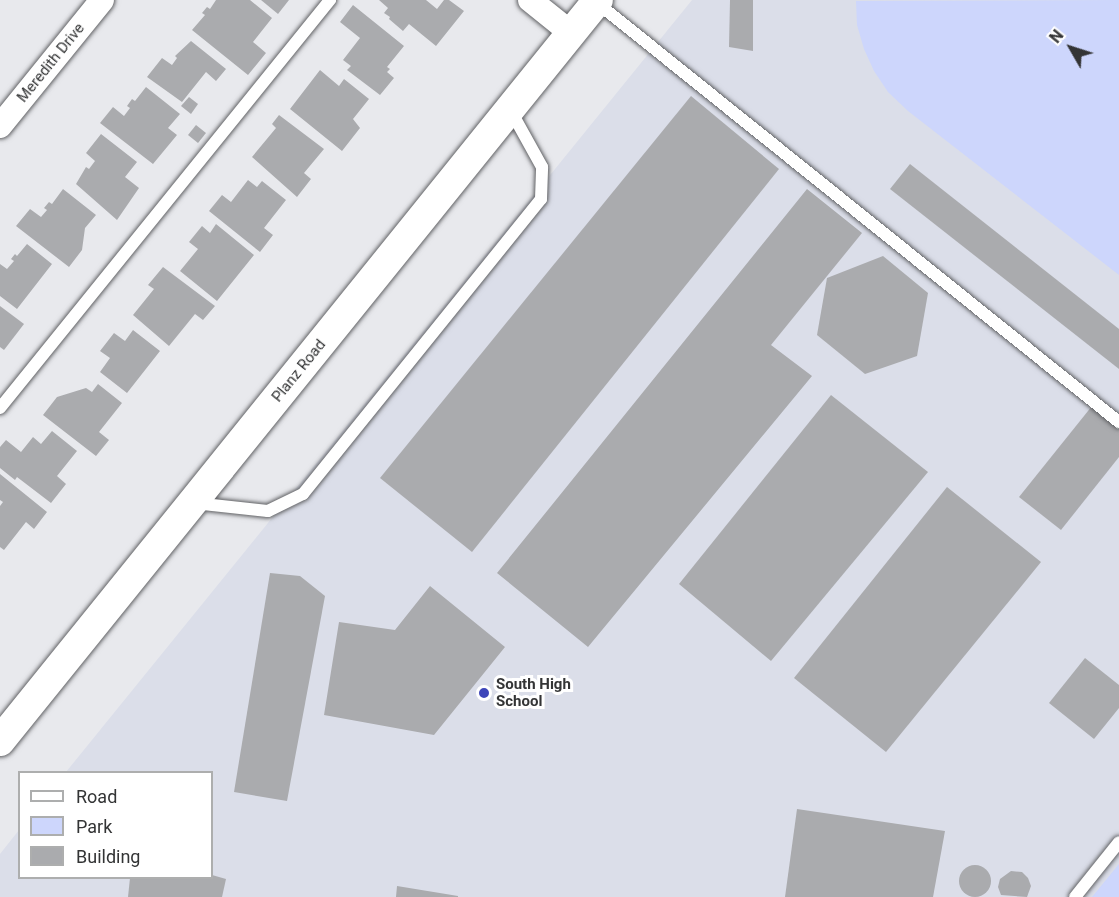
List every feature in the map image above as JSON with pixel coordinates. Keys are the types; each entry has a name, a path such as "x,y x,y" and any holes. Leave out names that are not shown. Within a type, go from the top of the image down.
{"street":[{"name":"Meredith Drive","path":"0,126 102,0"},
{"path":"530,0 571,33"},
{"name":"Planz Road","path":"0,741 597,1"}],"lane":[{"path":"0,408 330,0"},
{"path":"597,1 1119,422"},
{"path":"193,502 268,511 303,494 311,485 541,199 542,167 510,109"},
{"path":"1075,897 1119,842"}],"shaded area":[{"path":"692,0 1119,0 1119,897 0,897 0,854 18,831 18,879 213,879 213,771 67,771"}],"green space":[{"path":"1119,0 1119,275 908,111 888,92 874,71 864,49 857,25 856,1"},
{"path":"1119,864 1119,897 1092,897"}],"building":[{"path":"216,0 250,0 272,18 253,42 266,53 248,75 192,30 205,15 202,13 207,7 210,9"},
{"path":"261,0 289,0 278,14"},
{"path":"379,0 426,0 437,9 444,0 449,0 464,11 436,46 409,24 403,31 384,13 388,8"},
{"path":"730,0 753,0 753,51 729,47"},
{"path":"353,5 404,46 387,67 390,69 387,72 394,78 380,95 347,70 351,66 343,60 360,38 340,22"},
{"path":"191,41 226,69 216,81 206,72 182,102 147,77 162,58 172,65 177,58 175,56"},
{"path":"320,70 339,86 344,79 369,99 353,119 360,128 342,151 290,109"},
{"path":"146,87 180,114 168,128 177,135 153,164 100,123 113,107 124,116 130,108 127,106 132,99 135,101"},
{"path":"691,96 779,169 472,552 380,478"},
{"path":"189,97 198,104 191,114 181,106"},
{"path":"279,115 324,149 304,173 311,179 297,197 252,157 276,128 272,124"},
{"path":"196,125 206,133 198,143 188,135"},
{"path":"101,134 137,162 125,177 139,188 117,220 76,184 86,167 89,169 95,161 86,153"},
{"path":"910,164 1119,329 1119,369 890,189"},
{"path":"248,180 257,187 262,181 286,200 264,228 273,235 260,252 209,211 222,195 231,202"},
{"path":"63,189 96,215 85,228 82,250 69,267 16,226 30,209 41,217 47,210 44,208 49,202 52,204"},
{"path":"807,189 862,233 771,345 812,376 588,647 497,573"},
{"path":"216,224 254,255 217,301 180,271 198,249 189,242 202,226 210,233"},
{"path":"27,244 52,264 17,309 0,296 0,264 7,269 14,261 11,259 15,254 17,256"},
{"path":"883,256 928,293 917,356 865,374 817,335 827,278"},
{"path":"163,267 215,306 203,320 195,314 169,346 133,315 154,289 148,285"},
{"path":"0,306 24,324 4,350 0,347"},
{"path":"133,330 160,351 127,393 100,372 110,358 100,351 114,333 125,341"},
{"path":"98,384 122,403 99,432 109,440 96,456 43,415 57,397 86,388 92,392"},
{"path":"831,395 928,472 771,661 679,584"},
{"path":"1092,406 1119,427 1119,457 1061,530 1019,497"},
{"path":"52,431 77,451 57,476 66,484 51,503 17,477 15,480 0,468 0,447 6,440 21,452 33,437 41,444"},
{"path":"0,474 47,512 34,529 26,522 4,550 0,547 0,506 3,502 0,500"},
{"path":"947,487 1041,562 886,752 794,678"},
{"path":"270,573 300,576 325,596 287,801 234,792"},
{"path":"430,586 505,647 434,735 324,715 339,622 395,630"},
{"path":"1085,658 1119,685 1119,708 1094,739 1049,703"},
{"path":"797,809 945,831 933,897 785,897"},
{"path":"975,865 986,870 991,881 986,892 975,897 964,892 959,881 964,870"},
{"path":"1011,871 1022,872 1028,878 1031,886 1027,897 1001,895 998,887 1000,879"},
{"path":"213,875 226,879 222,897 128,897 130,879 213,879"},
{"path":"397,886 458,896 458,897 396,897"}],"place":[{"name":"South High School","path":"484,693"}]}
